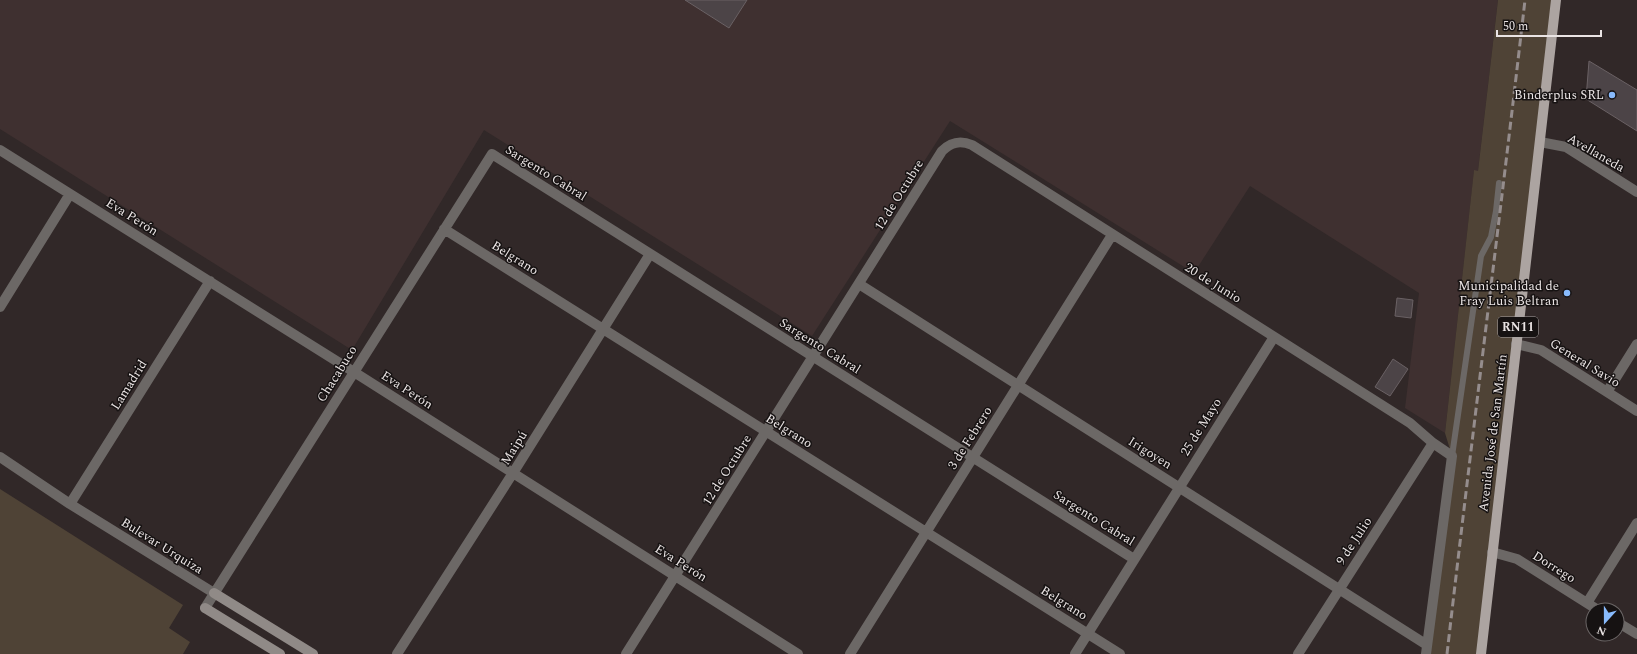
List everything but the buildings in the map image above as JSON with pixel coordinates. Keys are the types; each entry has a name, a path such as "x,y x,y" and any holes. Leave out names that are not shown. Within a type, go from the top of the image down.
{"main road":[{"name":"Avenida José de San Martín","path":"1481,654 1556,0"}],"street":[{"name":"20 de Junio","path":"956,142 964,142 972,145 1410,423 1433,443 1452,456"},
{"name":"12 de Octubre","path":"626,654 942,152 949,144 956,142"},
{"name":"Avellaneda","path":"1540,142 1566,148 1637,192"},
{"name":"Eva Perón","path":"0,150 676,575 798,654"},
{"name":"Chacabuco","path":"280,654 205,608 492,154"},
{"name":"Sargento Cabral","path":"492,154 1134,559"},
{"path":"0,307 70,194"},
{"name":"Belgrano","path":"444,229 1120,654"},
{"name":"3 de Febrero","path":"850,654 1019,386 1112,235"},
{"name":"Maipú","path":"397,654 514,473 650,254"},
{"name":"Lamadrid","path":"70,504 210,281"},
{"name":"Irigoyen","path":"859,284 1339,589 1426,649"},
{"name":"25 de Mayo","path":"1075,654 1274,337"},
{"name":"General Savio","path":"1516,344 1541,350 1637,411"},
{"path":"1607,392 1637,344"},
{"name":"9 de Julio","path":"1298,654 1433,443"},
{"path":"1426,649 1452,456"},
{"name":"Bulevar Urquiza","path":"0,457 70,504 312,654"},
{"path":"1588,602 1637,523"},
{"name":"Dorrego","path":"1492,552 1518,559 1585,602"},
{"path":"1625,627 1637,634"}],"lane":[{"path":"1452,456 1481,256 1491,237 1500,183"}],"shaded area":[{"path":"0,0 1498,0 1478,171 1474,171 1445,433 1405,408 1419,293 1250,186 1194,273 950,121 812,336 484,130 352,350 0,129"},
{"path":"1498,0 1556,0 1481,654 1426,654 1452,456 1445,433 1474,170 1478,171"},
{"path":"0,489 183,605 169,628 190,642 183,654 0,654"}],"railway":[{"path":"1447,654 1525,0"}],"place":[{"name":"Binderplus SRL","path":"1612,95"},
{"name":"Municipalidad de Fray Luis Beltran","path":"1567,293"}]}
